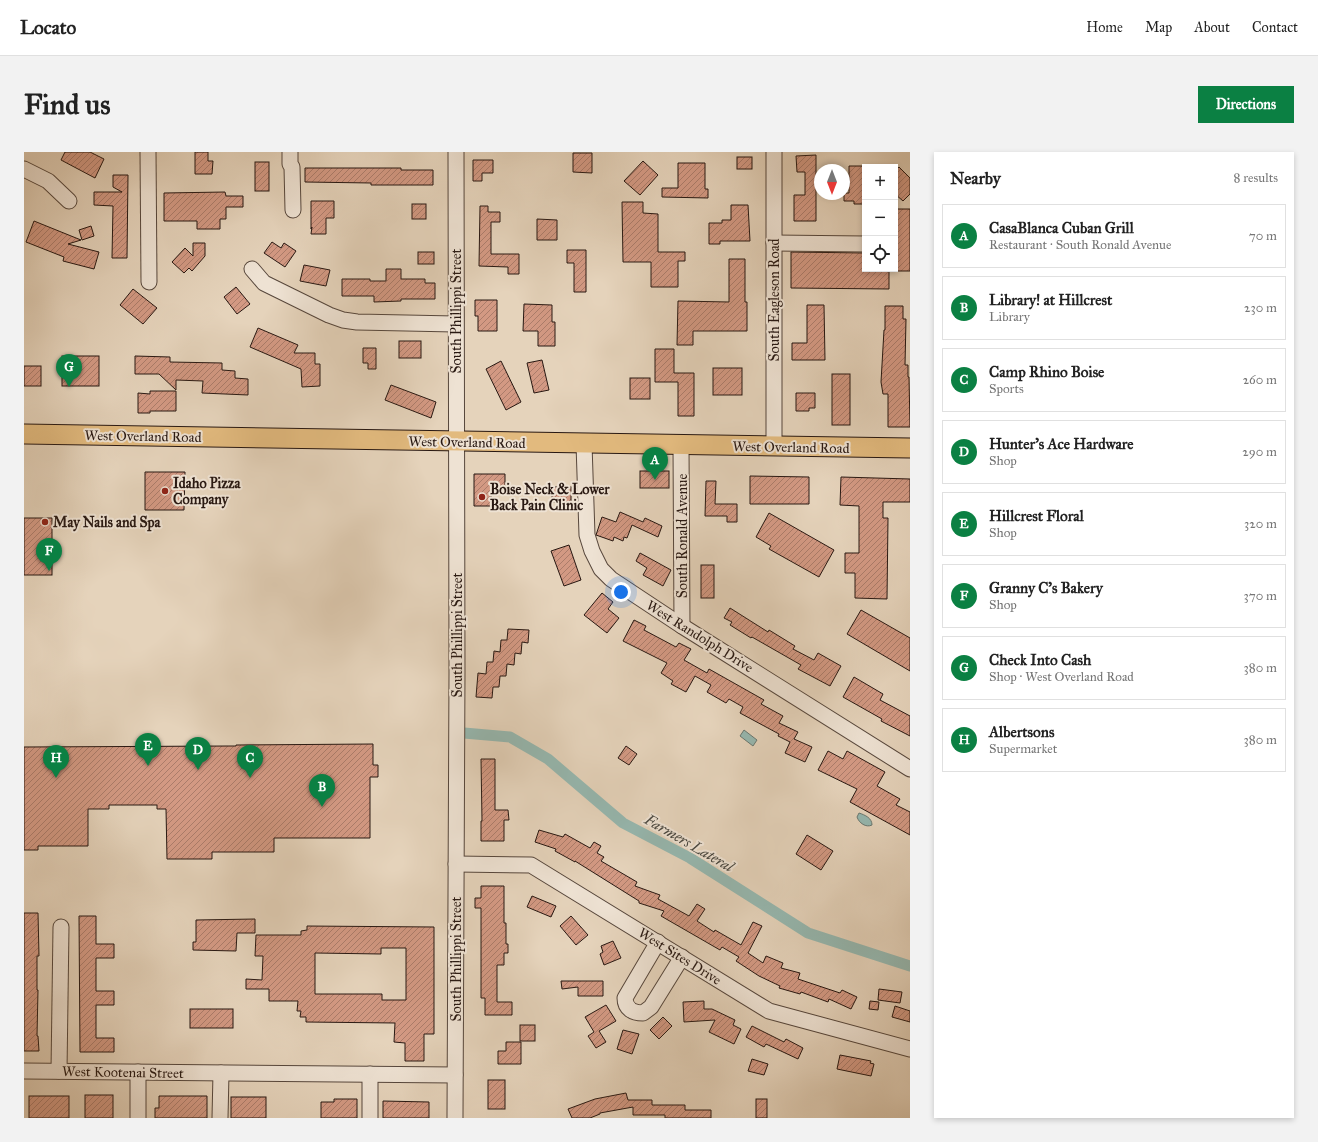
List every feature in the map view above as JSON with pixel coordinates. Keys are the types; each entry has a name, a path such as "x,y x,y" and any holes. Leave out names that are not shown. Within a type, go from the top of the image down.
{"main road":[{"name":"West Overland Road","path":"24,434 681,446 910,448"}],"street":[{"path":"148,152 149,282"},
{"path":"290,152 290,164 292,167 293,210"},
{"name":"South Phillippi Street","path":"455,1118 457,672 456,152"},
{"name":"South Eagleson Road","path":"774,152 774,447"},
{"path":"24,169 48,181 69,201"},
{"path":"774,243 862,244"},
{"path":"252,269 264,283 329,315 343,320 357,322 456,324"},
{"name":"West Randolph Drive","path":"584,444 587,535 592,551 601,569 611,579 682,626 910,769"},
{"name":"South Ronald Avenue","path":"681,446 682,626"},
{"name":"West Sites Drive","path":"456,864 531,864 765,1009 774,1013 910,1049"},
{"path":"59,1071 61,927"},
{"path":"658,942 625,998 627,1007 631,1011 643,1013 651,1007 682,957"},
{"name":"West Kootenai Street","path":"24,1071 455,1075"},
{"path":"138,1072 138,1118"},
{"path":"220,1118 221,1073"},
{"path":"370,1074 370,1118"}],"water":[{"path":"744,730 757,740 753,746 740,736"},
{"path":"859,813 866,816 872,825 867,826 861,823 857,817"}],"building":[{"path":"65,152 90,152 104,159 95,178 61,160"},
{"path":"195,152 208,152 208,161 213,161 212,174 195,174"},
{"path":"573,153 592,153 592,173 573,172"},
{"path":"816,155 816,164 814,164 814,200 816,200 816,221 794,221 794,195 805,195 805,172 797,172 796,156"},
{"path":"737,157 752,157 752,169 737,169"},
{"path":"473,160 493,160 493,173 482,173 482,181 473,181"},
{"path":"643,161 658,175 640,195 624,181"},
{"path":"255,162 269,162 269,191 255,191"},
{"path":"678,163 705,163 705,189 708,189 708,198 662,197 662,188 678,188"},
{"path":"850,166 862,166 862,204 854,204 854,201 844,201 850,200"},
{"path":"899,167 910,178 910,194 903,201 898,197"},
{"path":"305,168 401,168 401,170 433,170 433,185 371,185 371,183 305,182"},
{"path":"113,175 128,175 127,258 112,258 113,206 94,205 94,192 122,192 113,187"},
{"path":"225,192 226,196 243,196 243,207 226,207 226,219 220,219 220,229 197,229 197,221 164,221 164,193"},
{"path":"311,201 334,201 334,218 326,218 326,234 311,234"},
{"path":"622,202 643,202 643,213 658,214 658,252 685,252 685,261 678,261 678,287 651,287 651,262 623,262"},
{"path":"412,204 426,204 426,219 412,219"},
{"path":"731,205 748,205 750,241 720,241 720,244 709,244 709,223 722,223 722,220 731,220"},
{"path":"480,206 488,206 488,212 500,212 500,222 491,222 491,254 519,254 519,274 508,274 508,267 479,266"},
{"path":"898,209 910,209 910,271 898,271"},
{"path":"537,219 557,220 557,240 537,240"},
{"path":"34,221 81,240 68,244 99,252 94,269 63,261 64,257 26,242"},
{"path":"91,226 94,236 82,240 79,230"},
{"path":"272,242 281,248 284,243 296,251 285,267 264,253"},
{"path":"193,243 205,243 205,256 192,271 189,268 184,273 172,262 185,248 193,256"},
{"path":"567,250 586,250 586,292 574,292 574,263 567,263"},
{"path":"418,252 434,252 434,264 418,264"},
{"path":"791,252 862,253 862,272 889,272 889,289 791,288"},
{"path":"729,259 745,259 747,331 693,331 693,345 677,345 678,301 729,302"},
{"path":"304,265 330,270 326,286 300,281"},
{"path":"386,269 401,269 401,279 425,279 425,283 435,283 435,299 401,299 401,301 374,302 374,296 342,296 342,279 370,279 370,281 386,281"},
{"path":"236,287 250,304 237,314 224,297"},
{"path":"133,289 157,308 143,324 120,305"},
{"path":"475,300 497,300 497,331 478,331 478,316 475,316"},
{"path":"524,304 552,305 552,322 555,322 555,346 538,346 538,331 523,331"},
{"path":"807,305 824,305 825,360 792,360 792,343 807,343"},
{"path":"885,306 903,306 903,319 906,319 905,365 908,365 909,377 910,427 888,427 888,394 883,394 881,382 885,330"},
{"path":"258,328 298,345 294,353 315,353 315,364 320,364 320,386 302,387 301,369 250,347"},
{"path":"399,341 421,341 421,358 399,358"},
{"path":"363,348 376,348 376,369 368,369 368,363 363,363"},
{"path":"655,349 674,349 674,373 694,373 694,416 678,416 678,382 655,382"},
{"path":"62,356 99,356 99,386 62,386"},
{"path":"135,356 170,357 170,362 222,363 222,370 235,371 235,378 248,379 248,395 202,393 203,381 176,380 176,390 159,374 135,374"},
{"path":"542,360 549,390 534,393 527,363"},
{"path":"501,361 521,402 506,410 486,369"},
{"path":"24,366 41,366 41,386 24,386"},
{"path":"713,368 742,368 742,395 713,395"},
{"path":"832,374 850,374 850,425 832,425"},
{"path":"630,378 650,378 650,399 630,399"},
{"path":"391,385 436,402 431,418 385,400"},
{"path":"150,391 176,391 176,411 150,411 150,413 138,413 138,393 150,394"},
{"path":"796,393 815,393 815,408 809,408 809,411 796,411"},
{"path":"640,471 669,471 669,488 640,488"},
{"name":"Idaho Pizza Company","path":"145,472 185,472 184,510 145,510"},
{"name":"Boise Neck & Lower Back Pain Clinic","path":"474,474 505,474 505,489 491,489 491,506 474,506"},
{"path":"750,476 809,477 809,504 750,504"},
{"path":"841,477 910,479 910,502 883,502 883,518 888,518 887,599 855,598 855,573 845,573 845,553 859,553 859,506 840,505"},
{"path":"706,481 716,481 715,504 737,504 737,522 727,522 727,516 705,516"},
{"path":"552,487 571,487 571,502 552,502"},
{"path":"620,512 643,522 645,518 662,526 658,537 632,525 627,538 624,537 623,541 614,537 613,541 596,535 602,517 616,522"},
{"path":"769,513 834,550 819,577 769,549 771,546 756,537"},
{"path":"24,518 52,518 52,575 24,575"},
{"path":"569,545 581,580 564,586 551,551"},
{"path":"640,553 671,570 663,586 643,575 647,568 636,561"},
{"path":"701,565 714,565 714,598 701,598"},
{"path":"602,593 613,602 608,609 619,618 607,633 584,615"},
{"path":"730,608 768,632 769,630 795,646 793,649 814,660 818,653 841,666 830,686 798,669 801,665 730,625 732,622 724,618"},
{"path":"861,610 910,638 910,671 847,634"},
{"path":"634,620 646,626 644,630 676,647 679,643 691,649 684,660 707,673 709,669 764,700 761,704 783,716 779,723 798,732 794,739 812,747 805,762 785,753 790,742 778,736 779,734 740,713 743,707 729,699 726,703 707,692 711,685 695,676 686,692 671,684 673,681 661,673 667,663 623,641"},
{"path":"508,629 529,630 528,643 522,642 521,654 515,653 514,665 507,664 506,676 500,676 499,687 493,687 492,698 476,697 478,673 486,674 487,662 493,662 494,651 500,652 501,640 507,640"},
{"path":"854,677 883,694 880,700 910,716 910,736 881,721 882,719 843,697"},
{"path":"373,744 373,765 378,765 378,777 370,777 370,838 274,838 274,852 212,852 212,859 167,859 166,809 157,809 157,805 109,805 109,809 88,809 88,846 38,846 38,850 24,850 24,747"},
{"path":"626,746 637,754 629,765 618,758"},
{"path":"828,751 843,759 847,751 885,772 877,786 900,799 896,805 910,812 910,835 850,802 857,789 818,770"},
{"path":"481,759 495,759 495,810 508,810 509,820 504,820 504,841 481,841"},
{"path":"539,830 563,837 565,834 590,848 594,842 601,846 597,853 604,857 601,861 637,882 635,886 660,895 658,899 689,916 697,904 705,909 697,921 714,932 715,930 741,945 753,922 762,926 748,953 763,963 766,956 783,963 781,968 800,973 798,979 840,993 842,990 857,997 851,1009 829,999 828,1002 801,992 800,994 779,988 780,986 759,976 736,961 739,957 722,947 720,950 661,916 664,911 639,903 639,901 575,861 555,851 556,849 535,842"},
{"path":"807,835 833,851 821,870 796,854"},
{"path":"481,886 504,886 504,923 506,923 506,944 508,944 508,953 504,953 504,965 497,965 497,1002 512,1002 512,1015 485,1015 485,998 481,998 481,908 475,908 475,898 481,898"},
{"path":"532,896 556,906 551,917 527,907"},
{"path":"24,913 38,913 39,956 37,956 37,1036 39,1051 24,1051"},
{"path":"79,916 96,916 96,944 114,944 114,958 96,958 96,991 114,991 114,1005 96,1005 96,1038 114,1038 114,1052 80,1052"},
{"path":"571,916 588,935 576,945 560,926"},
{"path":"255,919 255,933 237,933 236,951 193,950 193,942 196,942 196,920"},
{"path":"307,926 434,927 434,1034 424,1034 424,1061 405,1061 405,1043 394,1042 395,1023 306,1022 306,1017 300,1017 301,1011 297,1011 298,1001 269,1001 269,989 246,989 246,979 262,980 263,956 255,956 256,935 301,935 301,931 307,930","holes":["381,948 406,948 406,1000 382,1000 382,994 315,994 315,953 381,954"]},
{"path":"613,941 621,958 604,965 600,954 603,952 601,946"},
{"path":"561,981 603,981 603,996 578,996 578,987 562,989"},
{"path":"879,989 902,992 900,1003 878,1000"},
{"path":"704,1001 704,1009 712,1009 735,1020 733,1025 741,1029 734,1044 709,1032 715,1020 684,1022 683,1002"},
{"path":"870,1001 879,1002 878,1010 869,1009"},
{"path":"606,1005 616,1021 599,1031 606,1042 596,1048 588,1036 594,1032 585,1017"},
{"path":"895,1006 910,1011 910,1022 892,1017"},
{"path":"190,1009 233,1009 233,1028 190,1028"},
{"path":"663,1017 672,1026 659,1039 650,1030"},
{"path":"520,1025 535,1025 535,1041 520,1041"},
{"path":"752,1026 784,1042 786,1039 803,1048 798,1059 766,1044 764,1047 746,1037"},
{"path":"623,1030 639,1034 632,1054 617,1049"},
{"path":"506,1042 521,1042 521,1064 498,1064 498,1051 506,1051"},
{"path":"840,1055 871,1061 870,1063 874,1064 871,1076 837,1069"},
{"path":"752,1059 768,1064 764,1075 748,1071"},
{"path":"488,1080 505,1080 505,1109 488,1109"},
{"path":"626,1093 628,1100 652,1100 652,1105 685,1105 685,1110 711,1110 711,1118 665,1118 665,1115 633,1115 633,1107 600,1113 590,1118 572,1118 568,1109 595,1099"},
{"path":"85,1095 113,1095 113,1118 85,1118"},
{"path":"29,1096 69,1096 69,1118 29,1118"},
{"path":"159,1096 207,1096 207,1118 155,1118 155,1108 159,1108"},
{"path":"231,1097 266,1097 266,1118 231,1118"},
{"path":"334,1099 357,1099 357,1118 321,1118 321,1102 334,1102"},
{"path":"756,1099 767,1099 767,1118 756,1118"},
{"path":"383,1101 429,1102 429,1118 383,1118"}],"waterway":[{"name":"Farmers Lateral","path":"464,733 510,737 548,759 623,823 690,858 808,933 910,966"}],"place":[{"name":"Check Into Cash","path":"69,387"},
{"name":"CasaBlanca Cuban Grill","path":"655,480"},
{"name":"Idaho Pizza Company","path":"165,491"},
{"name":"Boise Neck & Lower Back Pain Clinic","path":"482,497"},
{"name":"May Nails and Spa","path":"45,522"},
{"name":"Granny C's Bakery","path":"49,571"},
{"name":"Hillcrest Floral","path":"148,766"},
{"name":"Hunter's Ace Hardware","path":"198,770"},
{"name":"Albertsons","path":"56,778"},
{"name":"Camp Rhino Boise","path":"250,778"},
{"name":"Library! at Hillcrest","path":"322,807"}]}
